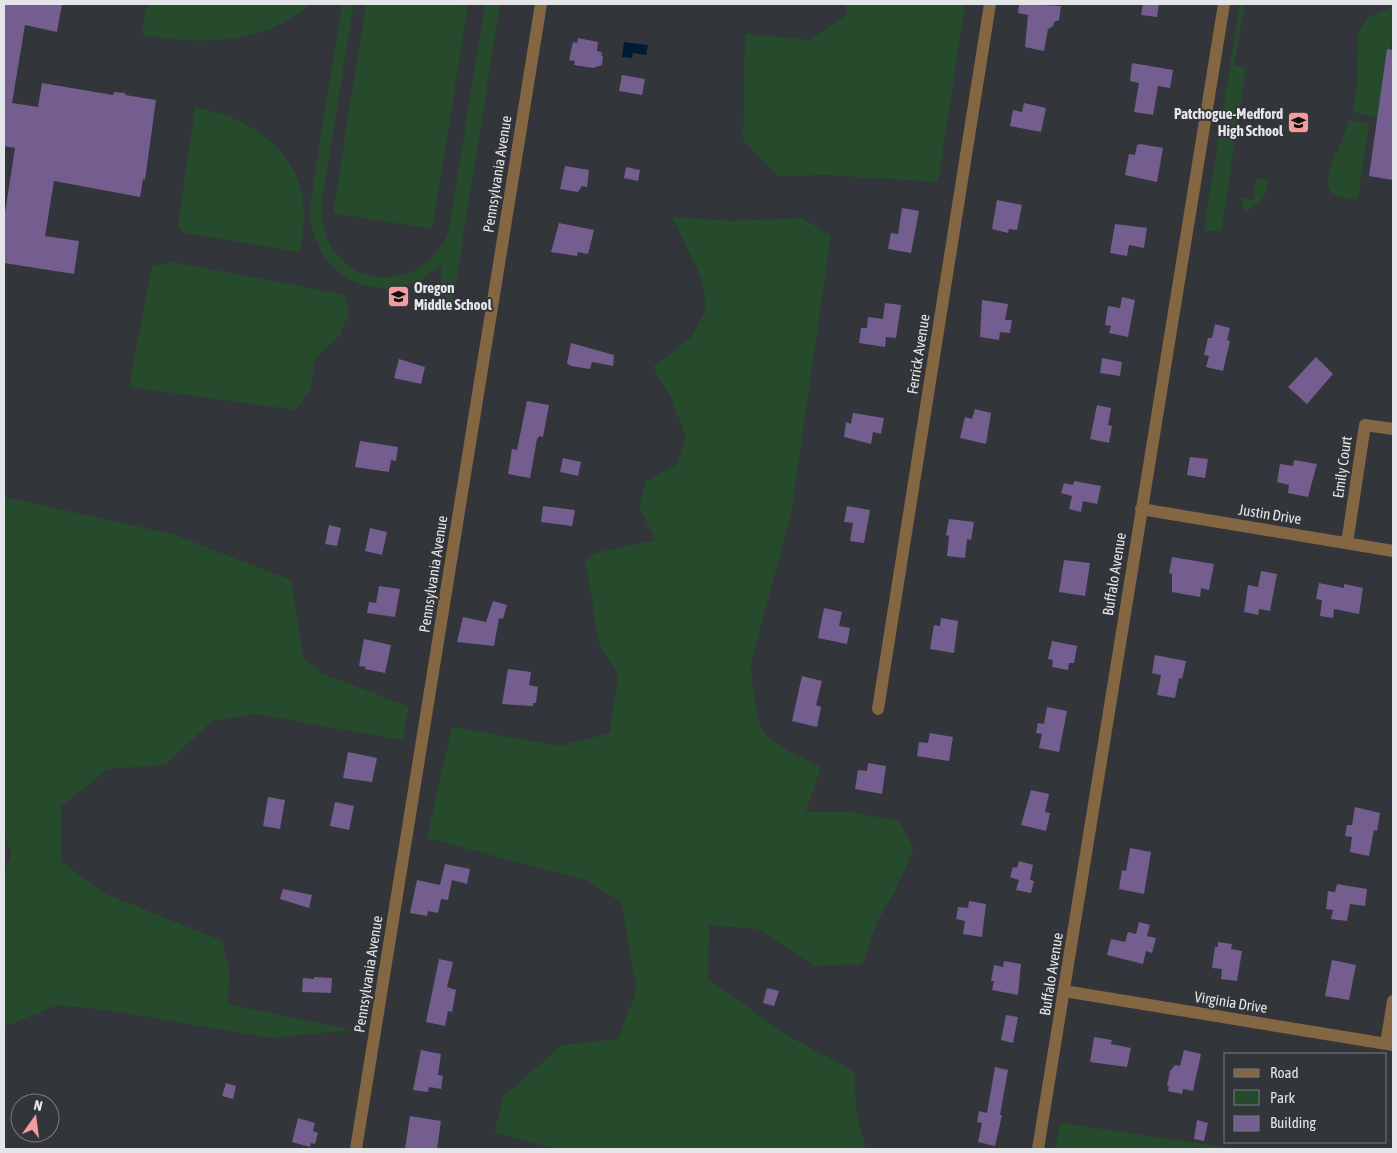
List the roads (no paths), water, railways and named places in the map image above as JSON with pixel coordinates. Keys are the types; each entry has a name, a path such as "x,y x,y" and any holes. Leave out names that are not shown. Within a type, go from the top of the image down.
{"street":[{"name":"Pennsylvania Avenue","path":"356,1149 541,4"},
{"name":"Ferrick Avenue","path":"878,709 990,4"},
{"name":"Buffalo Avenue","path":"1038,1149 1224,4"},
{"name":"Emily Court","path":"1348,543 1365,425 1393,429"},
{"name":"Justin Drive","path":"1141,509 1393,551"},
{"name":"Virginia Drive","path":"1064,991 1390,1044"},
{"path":"1390,1044 1393,1001"}],"water":[{"path":"624,42 648,45 646,55 633,53 632,58 622,57"}],"place":[{"name":"Patchogue-Medford High School","path":"1299,122"},
{"name":"Oregon Middle School","path":"398,296"}]}
